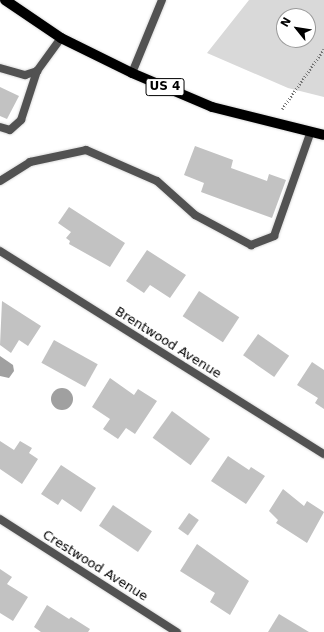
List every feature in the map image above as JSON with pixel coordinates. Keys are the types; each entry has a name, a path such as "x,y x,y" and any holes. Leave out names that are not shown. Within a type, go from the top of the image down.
{"main road":[{"name":"US 4","path":"5,0 61,38 132,73 212,107 274,121 324,135"}],"street":[{"path":"132,73 162,0"},
{"path":"0,127 10,130 21,120 37,71 61,38"},
{"path":"0,68 25,75 37,71"},
{"path":"0,181 30,162 86,150 157,181 195,215 251,245 274,236 310,131"},
{"name":"Brentwood Avenue","path":"0,251 324,454"},
{"name":"Crestwood Avenue","path":"0,519 176,632"}],"path":[{"path":"274,121 324,49"}],"shaded area":[{"path":"249,0 324,0 324,97 288,88 207,53"},
{"path":"0,356 13,365 14,371 9,378 0,376"},
{"path":"62,388 70,391 73,399 70,407 62,410 54,407 51,399 54,391"}],"building":[{"path":"0,87 19,96 7,119 0,116"},
{"path":"195,146 233,160 231,168 267,181 269,174 286,180 272,218 201,192 204,183 184,175"},
{"path":"69,207 125,243 110,267 69,244 70,241 66,238 71,232 58,223"},
{"path":"147,250 186,275 170,298 150,285 144,293 126,281"},
{"path":"199,291 239,317 223,342 183,316"},
{"path":"2,301 41,326 28,346 19,340 11,353 0,345"},
{"path":"258,334 289,356 274,377 243,355"},
{"path":"54,340 98,364 85,387 41,363"},
{"path":"312,362 324,370 324,409 315,403 318,398 297,385"},
{"path":"110,378 134,395 138,389 157,401 135,434 126,428 118,439 103,429 110,419 92,407"},
{"path":"172,411 210,439 191,465 153,438"},
{"path":"0,441 14,450 20,441 32,448 29,453 38,459 22,484 0,469"},
{"path":"228,456 249,470 251,467 265,476 246,504 211,481"},
{"path":"61,465 96,488 81,512 62,499 58,505 41,494"},
{"path":"283,489 304,506 307,501 324,512 307,543 276,523 278,520 269,511"},
{"path":"113,505 152,531 138,552 99,526"},
{"path":"189,513 199,520 188,535 178,529"},
{"path":"197,544 249,581 230,615 210,602 215,593 180,571"},
{"path":"0,569 12,577 7,584 28,597 13,621 0,613"},
{"path":"47,605 69,619 71,617 90,629 88,632 41,632 34,627"},
{"path":"279,614 309,632 268,632"}]}
